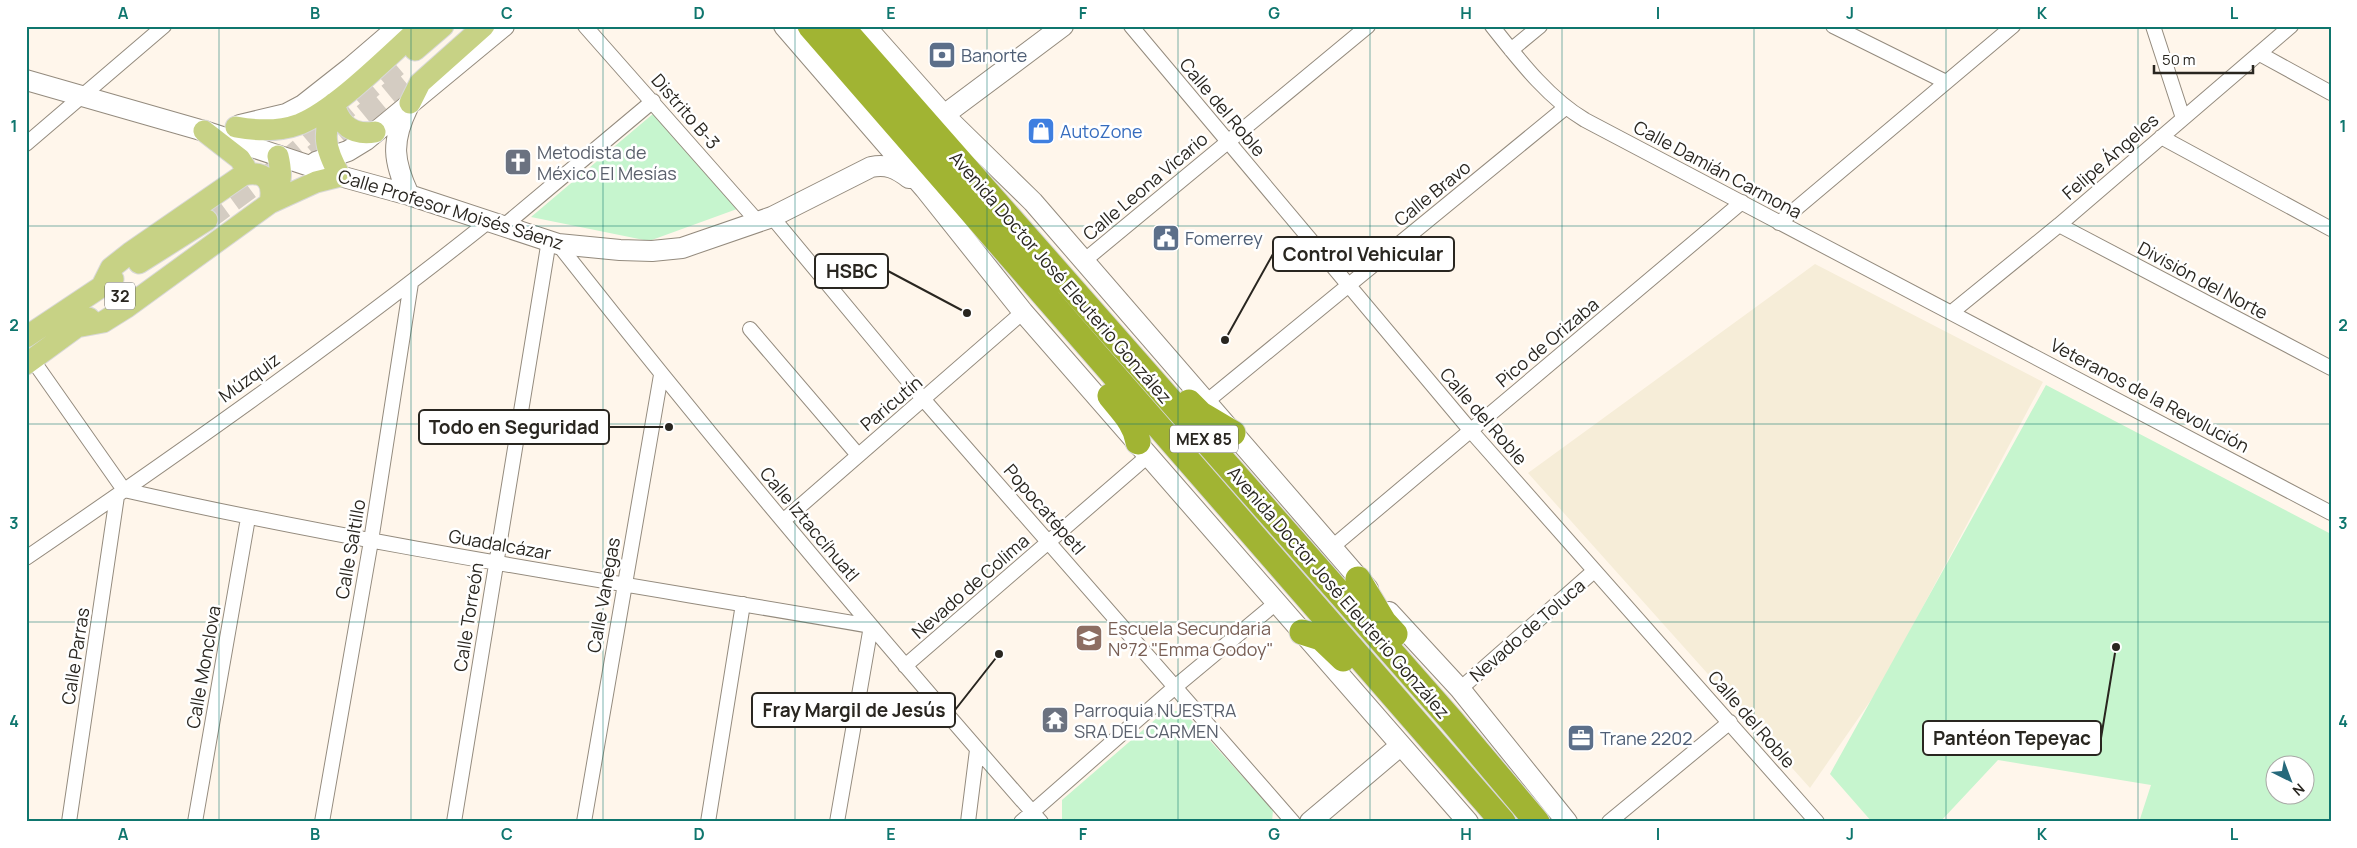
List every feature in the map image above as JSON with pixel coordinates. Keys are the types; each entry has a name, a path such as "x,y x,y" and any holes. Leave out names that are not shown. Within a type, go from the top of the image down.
{"highway":[{"name":"Avenida Doctor José Eleuterio González","path":"810,26 861,67 1076,293 1452,721 1537,822"},
{"name":"Avenida Doctor José Eleuterio González","path":"841,26 861,67 1073,328 1503,822"},
{"path":"1076,293 1111,315 1201,414 1233,433"},
{"path":"1073,328 1084,358 1131,422 1143,449"},
{"path":"1358,579 1384,622 1432,677 1447,704 1452,721"},
{"path":"1302,632 1321,638 1329,645 1403,726 1412,731 1424,733"}],"main road":[{"path":"236,127 254,130 276,130 300,123 334,103 422,26"},
{"path":"443,26 401,73 467,26"},
{"path":"410,103 414,92 424,80 484,26"},
{"path":"334,103 340,116 351,130 362,134 375,132"},
{"path":"76,326 103,322 127,307 270,203 316,182 335,167 324,136 334,103"},
{"path":"204,131 240,159 245,167 243,175"},
{"path":"270,203 280,187 282,173 278,156"},
{"path":"102,286 111,268 130,253 243,175 256,174 269,182 272,190 270,203"},
{"name":"32","path":"26,337 102,286 210,225 29,362"}],"street":[{"path":"26,144 164,26"},
{"path":"204,131 236,127 286,114 303,105 399,26"},
{"path":"26,80 204,131 307,165 335,167 348,151 375,132 504,26"},
{"name":"Distrito B-3","path":"585,26 765,219"},
{"path":"784,26 925,189 1023,312 1468,822"},
{"name":"Avenida Doctor José Eleuterio González","path":"865,26 944,115 1033,202 1085,260 1358,579 1460,689 1567,822"},
{"name":"Calle del Roble","path":"1131,26 1470,431 1529,494 1594,571 1817,822"},
{"name":"Calle Leona Vicario","path":"1085,260 1368,26"},
{"name":"Calle Damián Carmona","path":"1492,26 1511,50 1565,108 1623,141 1952,312"},
{"path":"1511,50 1540,26"},
{"path":"1832,26 1946,82"},
{"path":"1779,223 2013,26"},
{"path":"2153,26 2183,118"},
{"name":"Felipe Ángeles","path":"1952,312 2059,225 2291,26"},
{"path":"944,115 1061,27"},
{"path":"2260,54 2331,93"},
{"path":"334,103 350,68"},
{"name":"Múzquiz","path":"26,558 120,493 497,223 653,101"},
{"path":"409,195 399,174 394,154 401,121 410,103"},
{"name":"Calle Bravo","path":"1206,402 1565,108"},
{"path":"2161,137 2331,229"},
{"name":"Calle Profesor Moisés Sáenz","path":"335,167 409,195 553,242 620,250 652,251 682,248 765,219 864,171 882,165 891,166 902,172 925,189"},
{"name":"Pico de Orizaba","path":"1331,548 1742,202"},
{"name":"Popocatépetl","path":"765,219 1293,822"},
{"name":"División del Norte","path":"2059,225 2331,368"},
{"name":"Calle Iztaccíhuatl","path":"553,242 661,375 871,626 1036,817"},
{"name":"Calle Torreón","path":"454,822 496,562 553,242"},
{"name":"Calle Saltillo","path":"322,822 371,541 412,283"},
{"name":"Paricutín","path":"783,521 1023,312"},
{"name":"Veteranos de la Revolución","path":"1952,312 2331,513"},
{"path":"750,329 858,455"},
{"path":"29,362 120,493"},
{"name":"Calle Vanegas","path":"584,822 661,375"},
{"name":"Nevado de Colima","path":"905,666 1049,542 1143,449"},
{"name":"Guadalcázar","path":"120,493 371,541 871,626"},
{"name":"Calle Parras","path":"69,822 120,493"},
{"name":"Calle Monclova","path":"195,822 248,518"},
{"name":"Nevado de Toluca","path":"1460,689 1594,571"},
{"path":"1021,822 1036,817 1175,687 1276,603"},
{"path":"708,822 743,604"},
{"path":"837,822 871,626"},
{"path":"1609,822 1730,722"},
{"path":"1310,822 1400,746"},
{"path":"968,822 977,750"}],"shaded area":[{"path":"1815,264 2043,382 1880,687 1810,788 1528,473"}],"green space":[{"path":"654,113 737,209 649,241 531,217"},
{"path":"2046,385 2331,534 2331,822 2139,822 2151,785 1998,760 1940,822 1872,822 1830,774"},
{"path":"1165,711 1183,711 1273,810 1272,822 1062,822 1062,800"}],"tunnel":[{"path":"207,220 271,173 397,66"},
{"path":"314,155 405,80"}],"place":[{"name":"Banorte","path":"942,55"},
{"name":"AutoZone","path":"1041,131"},
{"name":"Metodista de México El Mesías","path":"518,162"},
{"name":"Fomerrey","path":"1166,238"},
{"name":"HSBC","path":"967,313"},
{"name":"Control Vehicular","path":"1225,340"},
{"name":"Todo en Seguridad","path":"669,427"},
{"name":"Escuela Secundaria N°72 \"Emma Godoy\"","path":"1089,638"},
{"name":"Pantéon Tepeyac","path":"2116,647"},
{"name":"Fray Margil de Jesús","path":"999,654"},
{"name":"Parroquia NUESTRA SRA DEL CARMEN","path":"1055,720"},
{"name":"Trane 2202","path":"1581,738"}]}
